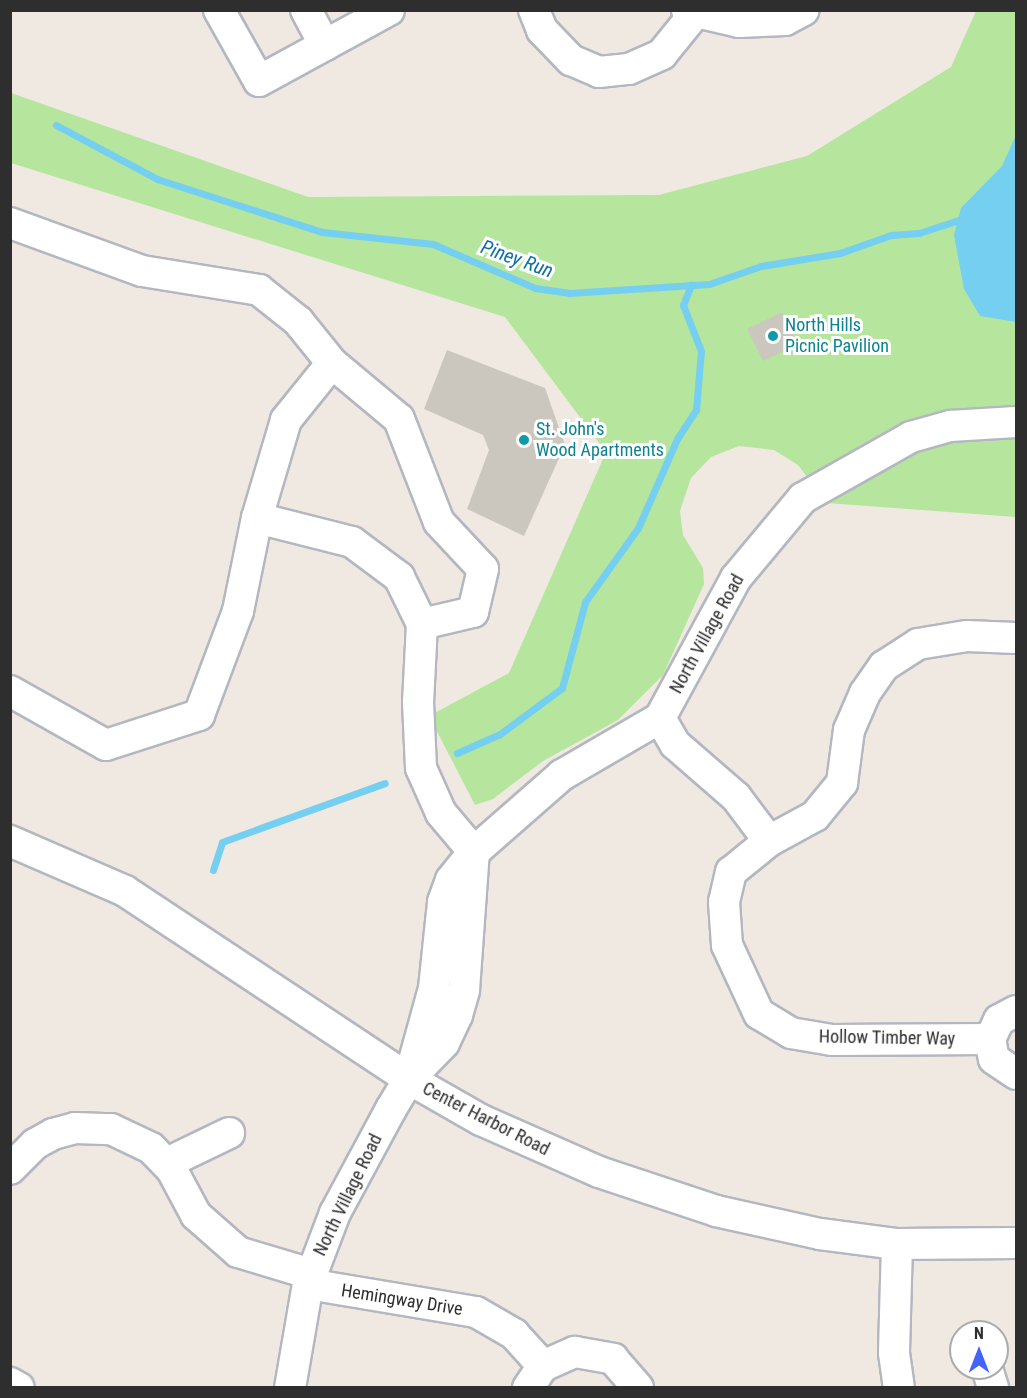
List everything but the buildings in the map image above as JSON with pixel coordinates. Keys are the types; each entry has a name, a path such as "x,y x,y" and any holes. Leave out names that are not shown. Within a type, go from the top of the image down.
{"street":[{"path":"219,10 259,81 389,10"},
{"path":"306,10 325,45"},
{"path":"534,10 542,30 571,60 599,72 629,69 662,54 691,11 739,22 785,20 804,10"},
{"path":"10,223 142,271 259,290 298,321 332,363 399,419 439,522 483,569 473,612 422,624"},
{"path":"10,691 106,745 199,715 238,611 258,518 286,420 332,363"},
{"name":"North Village Road","path":"290,1388 310,1279 354,1173 409,1079 434,988 443,902 451,880 474,852 562,775 660,718 736,578 803,498 911,437 950,426 1017,422"},
{"path":"258,518 352,542 399,577 422,624 421,768 441,813 474,852"},
{"name":"Hollow Timber Way","path":"990,1039 832,1040 791,1033 759,1014 727,945 724,902 731,872 769,841 815,816 842,783 849,730 884,666 918,644 967,636 1017,638"},
{"path":"660,718 675,744 736,796 769,841"},
{"name":"Center Harbor Road","path":"10,841 125,891 409,1079 543,1149 655,1192 769,1226 897,1244 1017,1243"},
{"path":"1017,1011 999,1020 990,1039 994,1059 1017,1074"},
{"path":"10,1169 35,1144 53,1134 88,1127 133,1137 167,1163 229,1133"},
{"name":"Hemingway Drive","path":"167,1163 196,1215 217,1237 261,1263 310,1279 476,1312 514,1334 536,1377 575,1352 595,1353 627,1371 638,1388"},
{"path":"897,1244 894,1353 899,1388"},
{"path":"10,1383 20,1388"}],"green space":[{"path":"976,11 1016,11 1016,517 827,503 798,465 774,450 739,446 711,457 691,478 680,511 683,535 703,568 704,584 663,675 618,720 543,761 493,799 475,805 429,716 509,673 606,452 505,317 11,163 11,93 308,197 659,195 807,156 951,67"}],"water":[{"path":"1016,135 1016,322 980,316 964,289 954,235 961,208 1002,166"}],"waterway":[{"name":"Piney Run","path":"56,125 157,179 322,232 433,244 535,288 569,293 709,284 761,266 840,253 891,235 919,233 965,218"},
{"path":"457,753 500,734 562,688 585,602 638,528 677,439 696,410 701,351 683,305 691,285"},
{"path":"213,870 222,842 385,783"}],"place":[{"name":"North Hills Picnic Pavilion","path":"773,336"},
{"name":"St. John's Wood Apartments","path":"524,440"}]}
